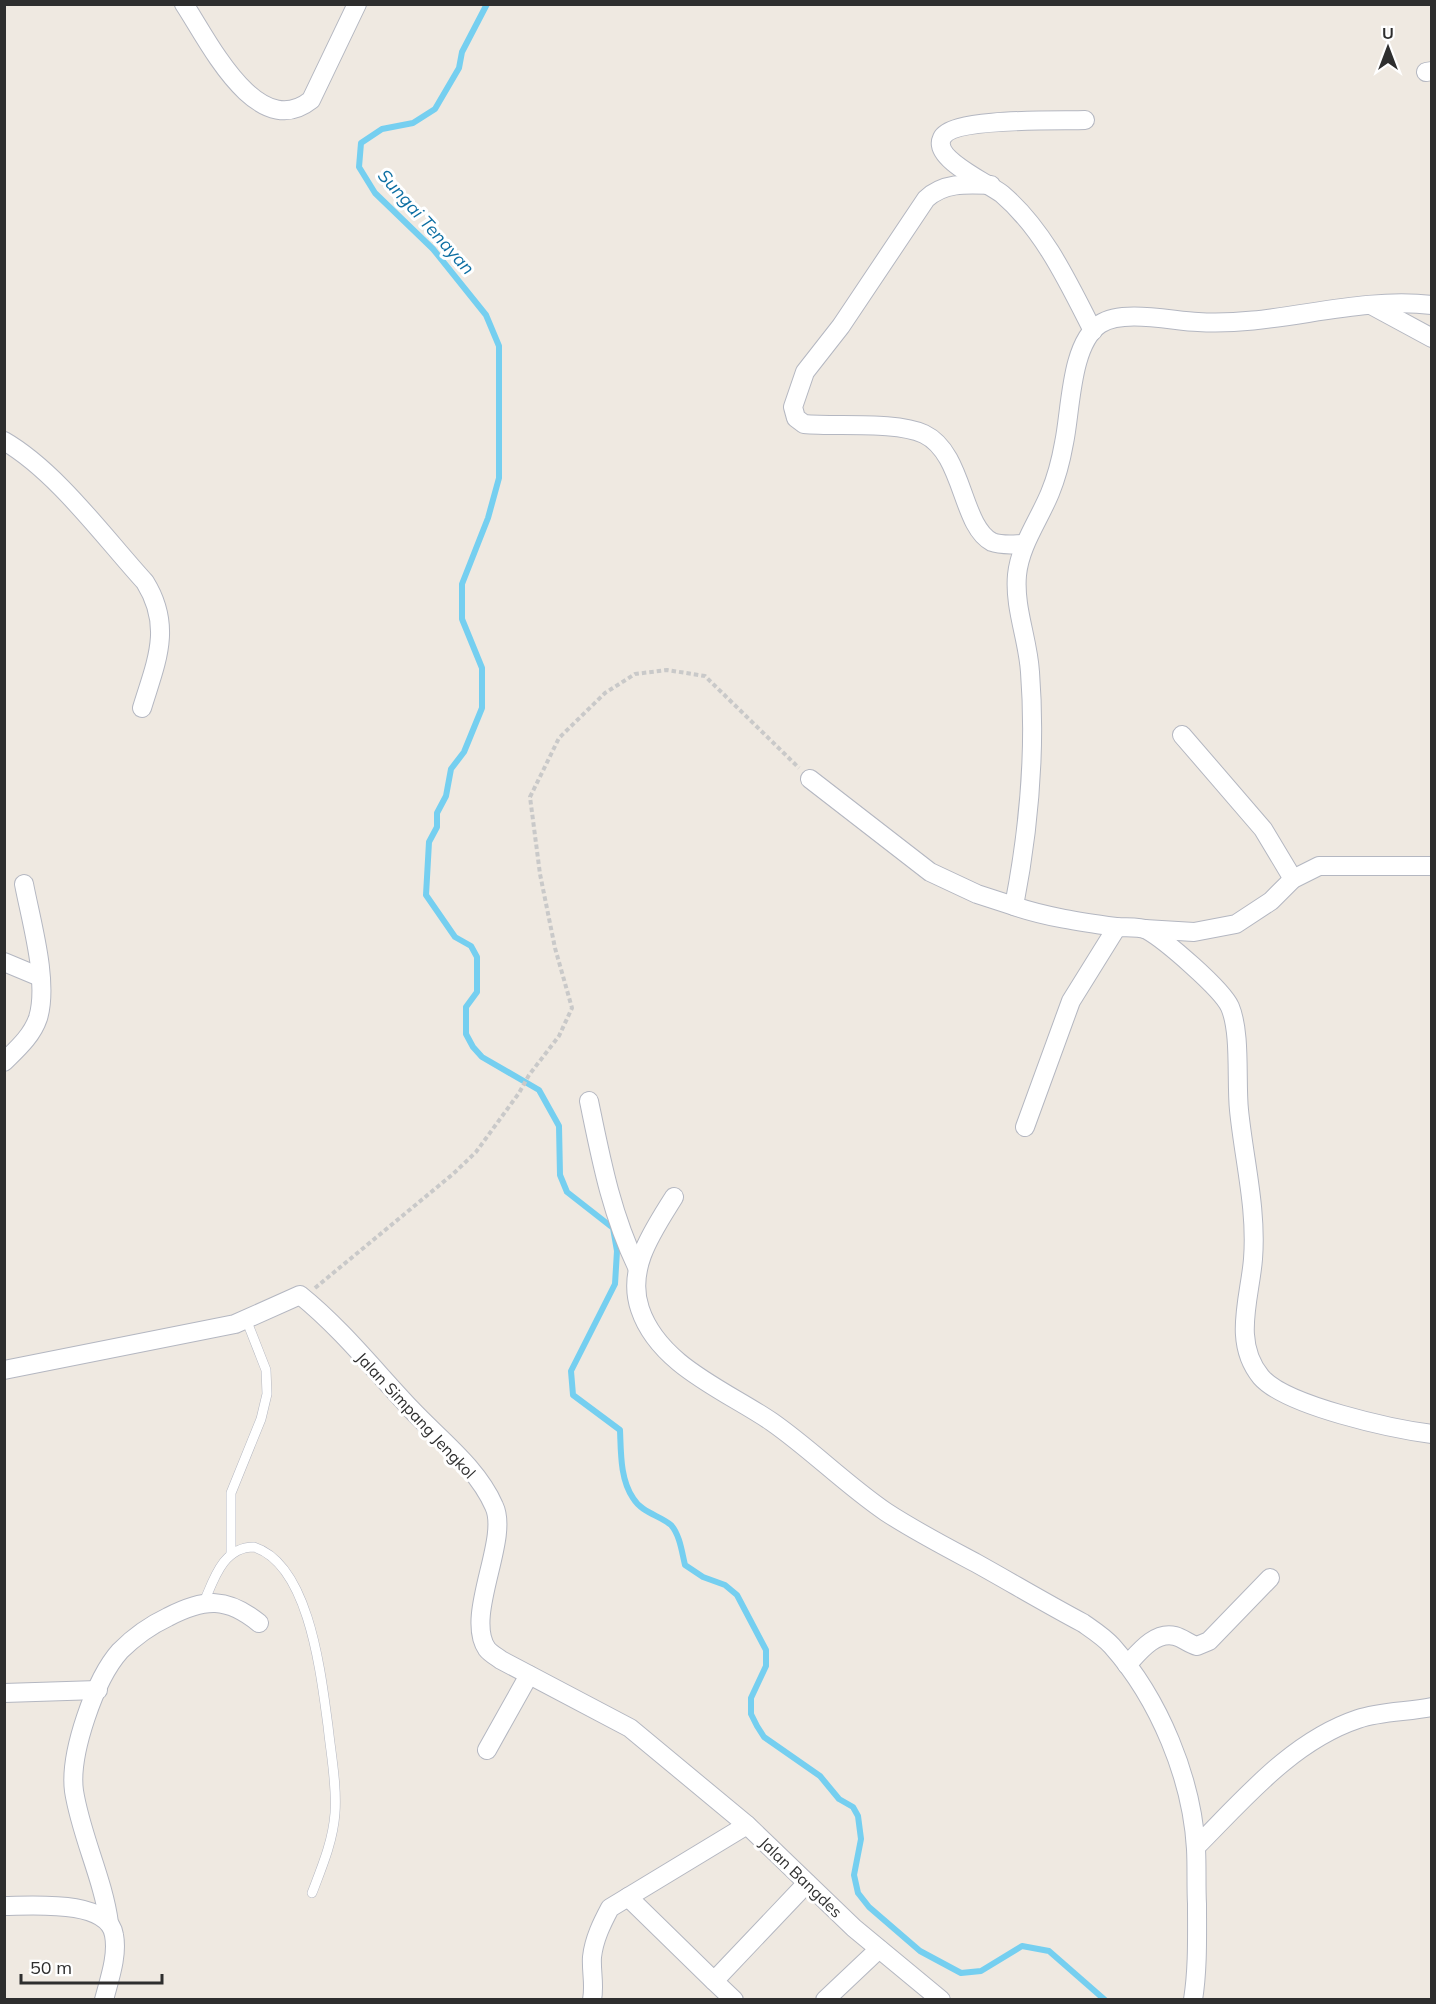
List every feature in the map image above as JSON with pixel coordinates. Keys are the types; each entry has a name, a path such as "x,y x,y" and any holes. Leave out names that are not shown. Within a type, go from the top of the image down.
{"street":[{"path":"184,4 231,76 258,101 284,112 300,108 311,100 357,4"},
{"path":"1085,120 976,124 945,134 941,145 945,156 952,163 991,185 1016,207 1053,255 1093,331"},
{"path":"991,185 952,186 933,193 926,199 840,326 805,372 793,407 796,418 804,424 897,428 925,434 944,451 975,522 987,537 1001,544 1025,544"},
{"path":"1369,304 1431,338"},
{"path":"1014,906 1027,827 1032,746 1030,670 1016,590 1017,573 1025,544 1058,473 1075,377 1082,351 1093,331 1100,324 1112,319 1131,316 1201,322 1249,320 1369,304 1431,305"},
{"path":"4,441 26,453 44,471 146,582 154,596 159,611 159,650 142,708"},
{"path":"1182,735 1263,829 1293,879"},
{"path":"810,779 930,872 977,894 1038,914 1117,927 1194,932 1214,930 1236,924 1271,901 1293,879 1312,868 1328,865 1431,866"},
{"path":"4,1062 23,1044 38,1018 41,1002 40,977 24,884"},
{"path":"1025,1127 1071,1001 1117,927"},
{"path":"1145,929 1209,983 1227,1000 1231,1010 1239,1110 1254,1227 1253,1260 1244,1318 1245,1336 1255,1367 1269,1384 1294,1398 1365,1420 1431,1434"},
{"path":"4,962 40,977"},
{"path":"589,1101 610,1200 621,1233 637,1267 637,1295 646,1323 658,1340 684,1365 796,1440 843,1482 888,1513 1083,1623 1111,1644 1127,1665 1169,1737 1186,1790 1196,1847 1197,1964 1193,2000"},
{"path":"637,1267 674,1197"},
{"path":"4,1370 235,1324 300,1295"},
{"name":"Jalan Simpang Jengkol","path":"300,1295 322,1312 415,1414 447,1443 495,1507 496,1534 482,1610 482,1632 487,1650 529,1675 630,1728 747,1825"},
{"path":"1127,1665 1143,1648 1164,1636 1177,1636 1197,1646 1209,1641 1270,1578"},
{"path":"104,2000 115,1946 114,1936 109,1923 106,1901 79,1812 74,1779 81,1736 98,1690 115,1659 131,1641 169,1616 204,1602 217,1602 234,1606 259,1623"},
{"path":"487,1750 529,1675"},
{"path":"4,1693 98,1690"},
{"path":"1196,1847 1281,1765 1321,1736 1360,1718 1431,1707"},
{"name":"Jalan Bangdes","path":"592,2000 594,1986 592,1958 598,1930 610,1908 747,1825 879,1949 941,2000"},
{"path":"714,1982 807,1883"},
{"path":"628,1897 734,2000"},
{"path":"4,1906 66,1906 96,1915 109,1923"},
{"path":"825,2000 879,1949"}],"lane":[{"path":"231,1554 231,1493 261,1419 267,1394 266,1370 246,1318"},
{"path":"204,1602 214,1578 231,1554 243,1547 254,1547 274,1558 303,1605 313,1635 329,1738 335,1810 331,1840 312,1893"}],"path":[{"path":"300,1295 314,1288 453,1174 476,1152 559,1036 572,1008 555,948 544,895 530,797 559,738 605,693 635,674 668,670 705,676 810,779"}],"waterway":[{"name":"Sungai Tenayan","path":"487,4 462,52 459,68 435,109 413,123 382,129 361,143 359,167 375,193 433,249 486,315 499,346 499,478 488,518 462,584 462,619 482,668 482,708 464,752 451,769 446,796 437,813 437,827 429,842 426,895 455,937 471,946 477,957 477,992 466,1007 466,1034 473,1047 482,1057 539,1090 559,1126 560,1175 567,1192 613,1228 617,1251 615,1284 571,1371 573,1395 620,1430 622,1465 629,1491 641,1507 671,1525 679,1539 685,1565 703,1577 725,1585 737,1595 766,1650 766,1666 751,1698 751,1714 764,1737 820,1776 839,1799 853,1807 858,1816 861,1839 854,1875 858,1893 869,1907 920,1951 961,1973 981,1971 1022,1946 1049,1951 1105,2000"}]}
